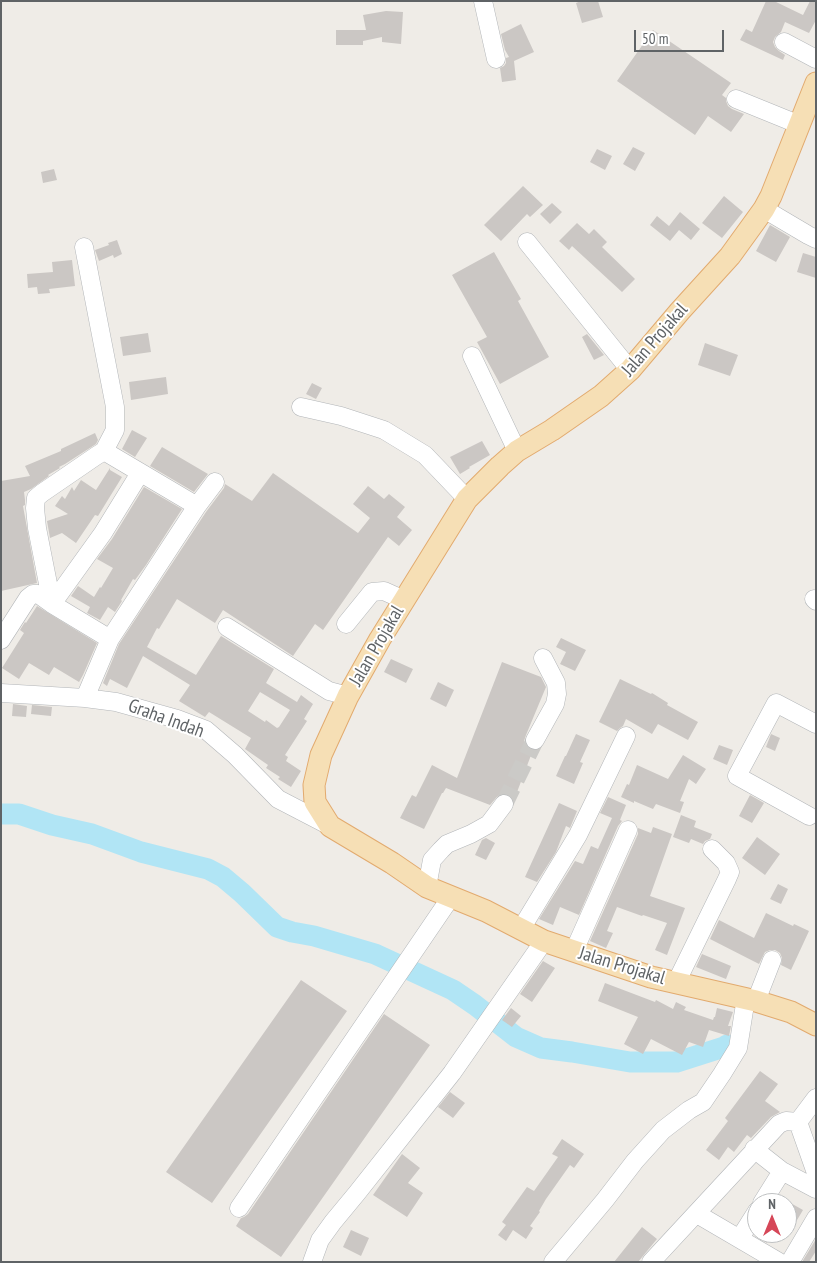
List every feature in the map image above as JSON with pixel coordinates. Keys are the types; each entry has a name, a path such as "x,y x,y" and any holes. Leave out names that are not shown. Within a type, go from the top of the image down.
{"main road":[{"name":"Jalan Projakal","path":"816,83 771,196 764,209 730,256 630,370 601,396 517,452 467,499 380,639 348,696 321,755 314,785 315,802 330,826 427,887 486,911 544,941 651,977 751,1000 791,1012 816,1024"}],"street":[{"path":"484,1 496,59"},
{"path":"784,42 816,59"},
{"path":"736,99 800,125"},
{"path":"764,209 816,239"},
{"path":"527,242 630,370"},
{"path":"52,604 37,528 36,498 104,451 115,430 115,407 84,247"},
{"path":"472,356 517,452"},
{"path":"301,407 342,416 384,430 425,455 467,499"},
{"path":"104,451 197,506"},
{"path":"52,604 103,533 140,473"},
{"path":"85,698 110,640 197,506 215,482"},
{"path":"346,624 372,592 384,590 404,600"},
{"path":"1,640 28,598 33,594 38,594 110,640"},
{"path":"227,626 330,691 348,696"},
{"path":"535,740 555,704 557,694 556,683 543,658"},
{"name":"Graha Indah","path":"1,693 85,698 116,702 178,719 206,730 278,799 330,826"},
{"path":"809,816 737,776 776,703 816,724"},
{"path":"521,929 578,835 626,736"},
{"path":"427,887 432,860 441,850 447,844 489,824 504,804"},
{"path":"574,951 628,830"},
{"path":"676,983 730,872 726,864 712,849"},
{"path":"239,1208 451,897"},
{"path":"312,1262 320,1240 333,1222 452,1073 544,941"},
{"path":"553,1262 635,1161 663,1130 703,1102 722,1074 739,1040 751,1000 772,960"},
{"path":"798,1122 812,1103"},
{"path":"651,1262 779,1124 786,1121 798,1122"},
{"path":"798,1122 816,1174"},
{"path":"754,1149 782,1171 816,1189"},
{"path":"768,1193 782,1171"},
{"path":"697,1214 780,1262"},
{"path":"790,1262 816,1218"},
{"path":"740,1238 747,1227"}],"building":[{"path":"581,1 598,1 603,17 582,23 576,3"},
{"path":"766,1 774,1 803,15 810,1 816,1 816,20 809,33 785,22 781,32 775,37 773,42 775,47 785,55 783,60 740,40 746,29 752,32"},
{"path":"386,11 403,12 401,44 382,42 382,37 363,41 363,45 336,45 336,30 366,30 363,15"},
{"path":"521,24 534,52 514,61 516,80 502,82 500,68 504,66 506,58 509,57 501,34"},
{"path":"653,30 731,83 722,95 726,98 728,106 744,114 731,132 708,116 695,135 617,81"},
{"path":"633,147 645,153 635,171 623,164"},
{"path":"597,149 612,156 605,170 590,162"},
{"path":"54,169 57,180 43,183 41,172"},
{"path":"523,186 543,205 530,217 527,214 501,241 484,225"},
{"path":"724,196 743,212 722,238 702,223"},
{"path":"552,203 562,212 550,224 540,214"},
{"path":"680,212 700,229 691,240 679,230 670,241 650,225 657,216 669,226"},
{"path":"577,223 589,234 594,229 607,242 602,247 635,279 622,292 572,246 569,250 559,241"},
{"path":"770,225 790,237 776,262 756,251"},
{"path":"117,240 122,254 114,258 113,255 99,261 95,250"},
{"path":"494,252 521,299 518,301 549,357 500,384 477,342 487,337 452,275"},
{"path":"803,253 816,257 816,278 797,272"},
{"path":"72,260 75,286 49,289 50,293 38,294 37,287 28,288 27,274 53,272 52,262"},
{"path":"148,333 151,352 123,356 120,337"},
{"path":"587,334 604,355 594,360 582,337"},
{"path":"705,343 738,355 730,376 698,365"},
{"path":"166,377 168,394 131,400 129,382"},
{"path":"312,383 322,388 316,399 306,394"},
{"path":"132,430 147,438 135,457 122,449"},
{"path":"95,433 98,440 96,444 24,492 25,505 23,506 37,583 1,591 1,481 30,476 25,466 61,451 61,449"},
{"path":"482,441 490,455 460,474 450,457"},
{"path":"162,447 208,474 194,492 150,466"},
{"path":"110,468 110,470 122,477 98,516 95,515 76,543 62,533 50,538 47,521 68,514 55,506 62,496 65,499 72,487 74,491 81,480 96,490"},
{"path":"273,473 358,533 370,518 353,504 368,486 384,499 389,494 405,507 397,517 412,530 399,546 388,537 323,630 315,624 293,656 223,610 215,623 177,599 159,629 157,628 147,647 196,675 221,636 274,669 266,683 297,702 301,695 313,704 304,719 307,721 285,755 288,757 286,761 301,771 291,787 266,768 268,765 245,749 251,738 209,712 205,717 179,701 190,685 143,656 127,688 110,679 107,686 103,683 119,644 225,484 252,501","holes":["260,692 290,710 277,728 248,711"]},
{"path":"144,487 182,509 146,565 135,580 133,579 115,612 108,607 100,620 87,613 90,607 71,596 78,586 94,597 101,588 113,568 97,559 112,539"},
{"path":"37,606 97,643 79,682 54,667 49,675 29,663 19,679 2,668 24,633 20,630"},
{"path":"561,638 586,650 575,671 560,664 566,652 556,647"},
{"path":"391,659 413,669 406,683 384,672"},
{"path":"502,662 541,677 546,687 524,741 529,749 533,750 514,800 510,795 500,794 490,805 446,788 424,829 400,818 412,795 416,797 432,765 457,778"},
{"path":"620,679 652,693 668,703 667,705 698,722 688,740 658,724 652,734 626,719 623,726 617,731 599,722"},
{"path":"438,682 454,690 446,707 430,699"},
{"path":"13,704 27,706 26,717 12,716"},
{"path":"32,705 52,707 51,716 31,714"},
{"path":"576,734 590,740 580,762 583,763 574,784 556,776"},
{"path":"771,734 780,738 775,751 766,747"},
{"path":"719,745 733,750 727,765 713,759"},
{"path":"683,755 706,769 696,784 689,779 680,801 684,802 680,813 656,804 653,809 621,797 627,784 629,785 637,765 668,779"},
{"path":"750,795 764,803 752,823 739,816"},
{"path":"608,797 626,805 620,820 622,821 618,826 579,915 560,907 553,925 539,919 575,861 583,864 591,846 598,849 612,818 600,813"},
{"path":"559,803 577,811 570,828 566,826 556,852 537,882 525,877"},
{"path":"681,815 696,821 694,827 712,834 710,839 703,844 691,839 689,843 673,837"},
{"path":"653,827 672,834 650,896 685,908 667,955 655,950 667,923 617,907 607,931 613,933 606,948 590,941 638,834 638,828 651,833"},
{"path":"757,837 780,854 765,875 742,858"},
{"path":"486,838 495,843 486,860 475,855 482,840"},
{"path":"778,884 788,889 781,904 770,899"},
{"path":"766,913 793,926 794,924 809,931 791,970 781,965 782,958 780,953 775,950 765,952 759,964 710,939 719,920 754,938"},
{"path":"702,954 731,966 726,979 696,967"},
{"path":"543,961 555,968 532,1002 520,994"},
{"path":"301,980 347,1011 212,1203 166,1172"},
{"path":"605,983 655,1002 656,1000 673,1009 676,1002 686,1007 684,1010 713,1020 717,1008 733,1012 728,1026 731,1026 729,1036 709,1030 703,1047 689,1042 682,1055 651,1039 643,1054 624,1044 638,1017 598,1001"},
{"path":"511,1008 521,1016 512,1027 502,1020"},
{"path":"384,1014 430,1045 281,1257 236,1226 241,1218 248,1214"},
{"path":"760,1071 778,1084 765,1101 780,1112 771,1117 751,1138 747,1135 734,1152 728,1147 719,1160 706,1150 728,1121 725,1118"},
{"path":"450,1092 465,1103 453,1118 438,1107"},
{"path":"562,1139 584,1154 574,1168 570,1165 546,1199 530,1226 533,1228 526,1239 513,1230 506,1241 498,1235 506,1225 502,1222 527,1187 534,1191 558,1157 552,1154"},
{"path":"402,1154 420,1168 408,1183 423,1193 407,1217 373,1195"},
{"path":"797,1207 803,1210 797,1220"},
{"path":"642,1227 657,1239 638,1262 614,1262"},
{"path":"351,1230 369,1238 361,1256 343,1247"},
{"path":"816,1239 816,1251 809,1262 802,1262"}],"waterway":[{"path":"1,814 19,814 52,825 92,834 141,852 208,869 223,877 277,927 375,954 453,990 516,1037 541,1048 630,1062 677,1062 727,1045"}],"tunnel":[{"path":"504,804 535,740"}]}
